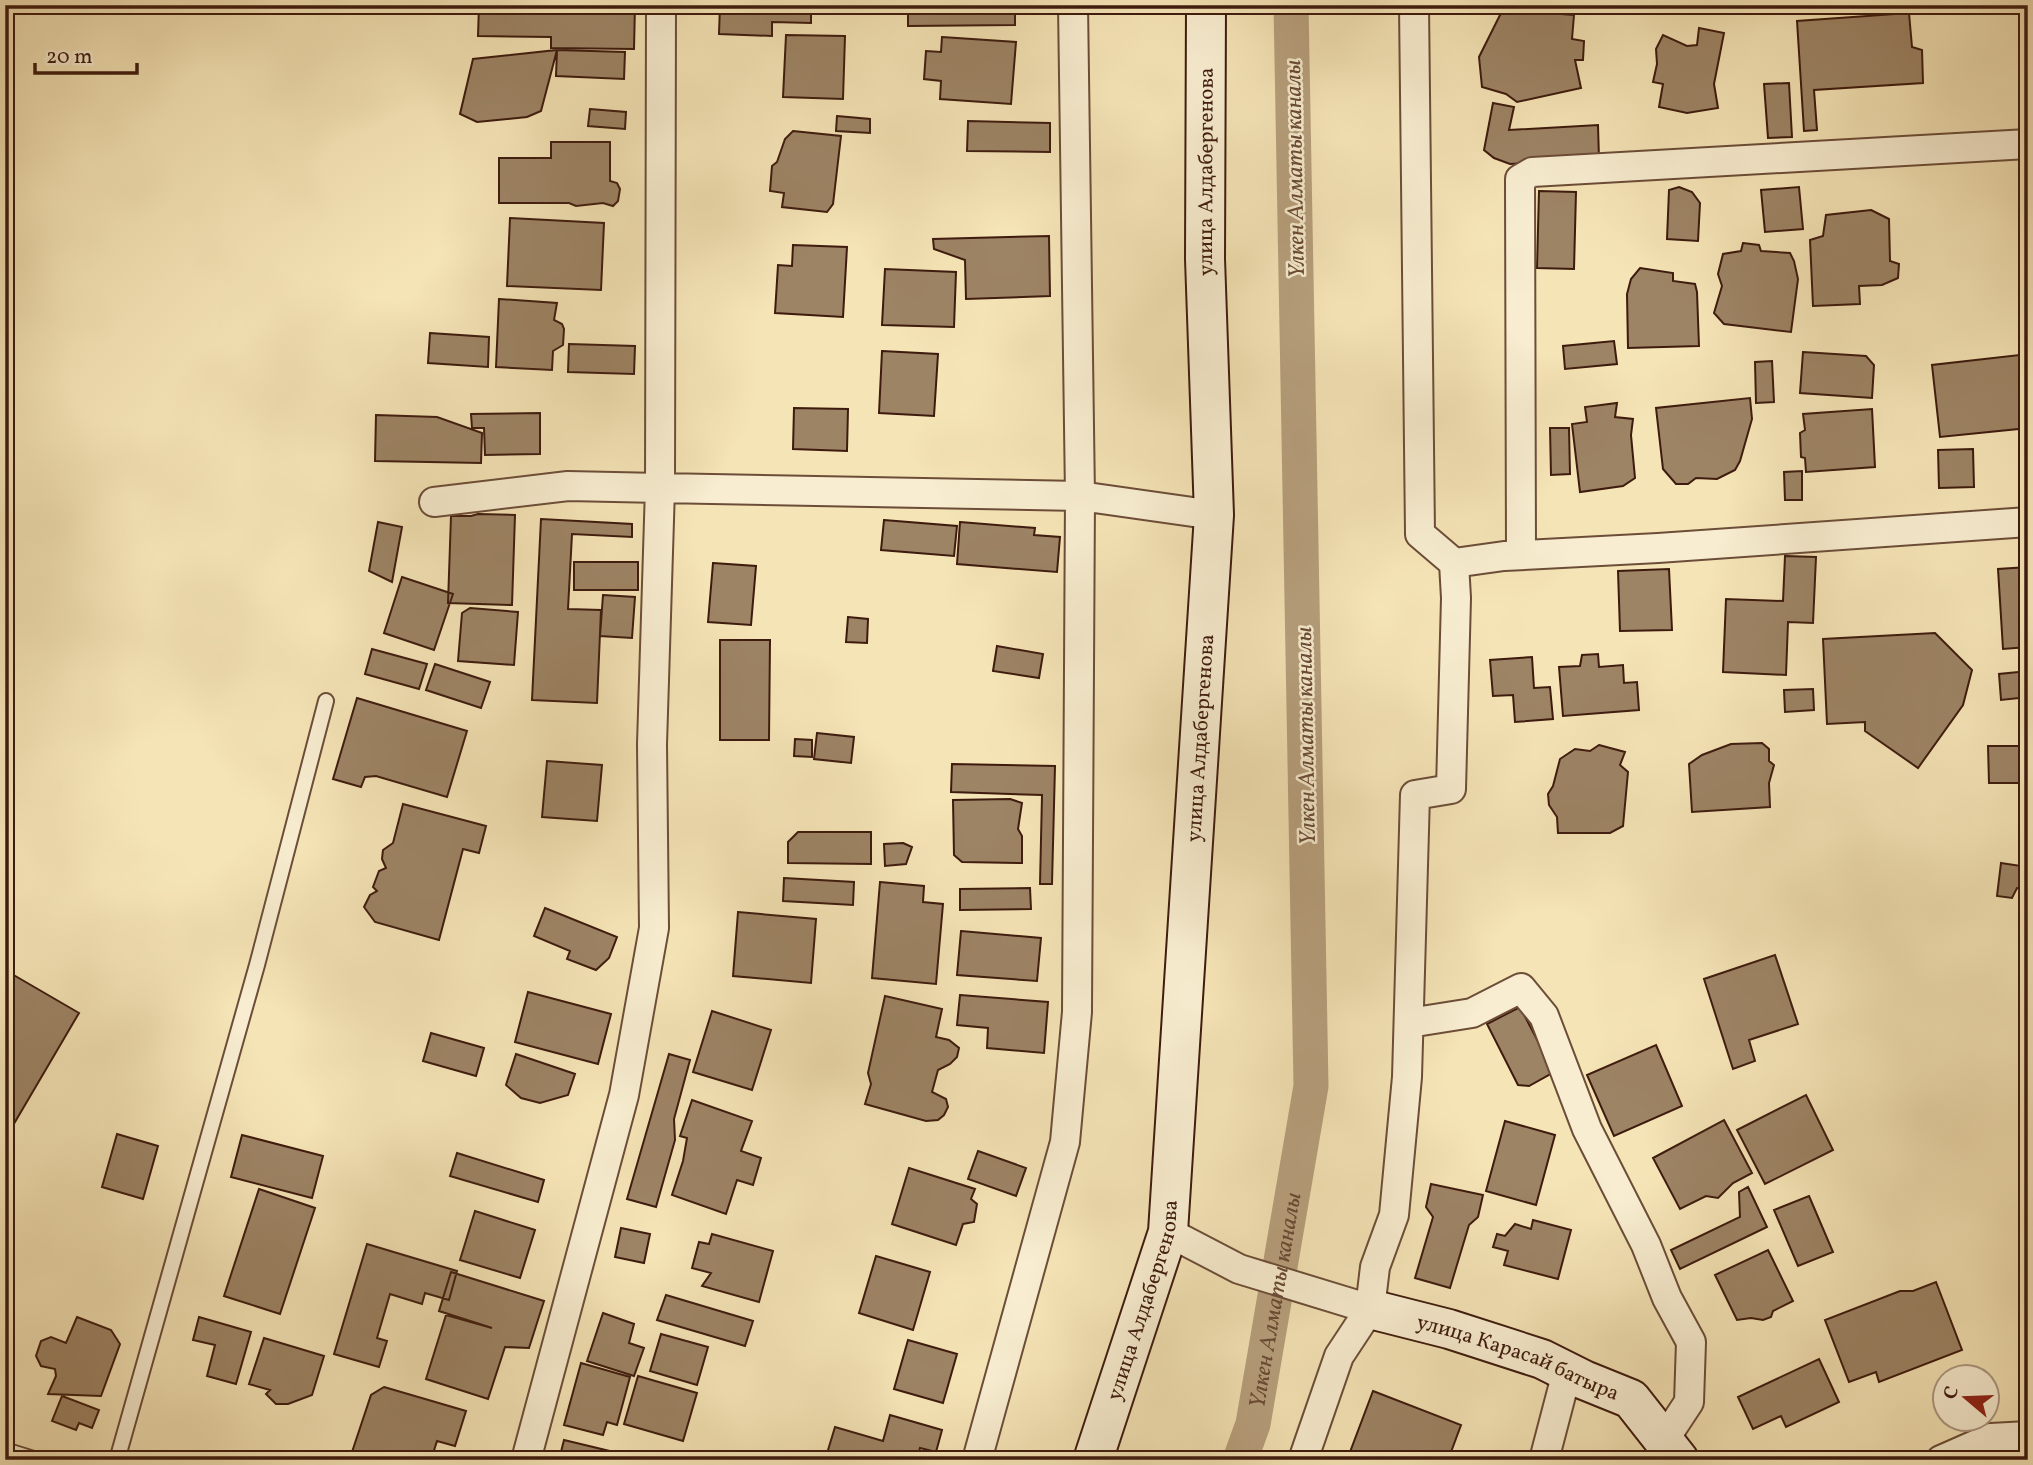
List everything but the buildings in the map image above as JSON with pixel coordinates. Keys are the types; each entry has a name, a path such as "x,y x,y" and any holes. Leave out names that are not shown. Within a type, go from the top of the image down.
{"main road":[{"name":"улица Алдабергенова","path":"1093,1460 1168,1232 1214,515 1205,259 1206,5"},
{"name":"улица Карасай батыра","path":"1370,1309 1542,1359 1631,1399 1671,1450"}],"street":[{"path":"526,1460 624,1095 654,928 652,744 660,488 661,5"},
{"path":"978,1460 1065,1142 1077,1012 1080,496 1073,5"},
{"path":"1303,1460 1339,1356 1370,1309 1375,1267 1394,1216 1408,1077 1415,795 1451,789 1456,597 1454,563 1420,534 1414,5"},
{"path":"1521,555 1520,178 1532,172 2028,144"},
{"path":"434,502 568,486 1080,496 1214,515"},
{"path":"1454,563 1521,555 2028,522"},
{"path":"1409,1023 1472,1013 1521,988 1544,1016 1587,1129 1646,1245 1667,1298 1690,1342 1689,1402 1671,1450"},
{"path":"1168,1232 1239,1269 1370,1309"},
{"path":"1544,1460 1567,1372"},
{"path":"1941,1460 1991,1438 2028,1436"}],"lane":[{"path":"117,1460 257,965 326,701"},
{"path":"5,1450 37,1460"}],"waterway":[{"name":"Үлкен Алматы каналы","path":"1240,1460 1253,1424 1311,1086 1291,5"}]}
